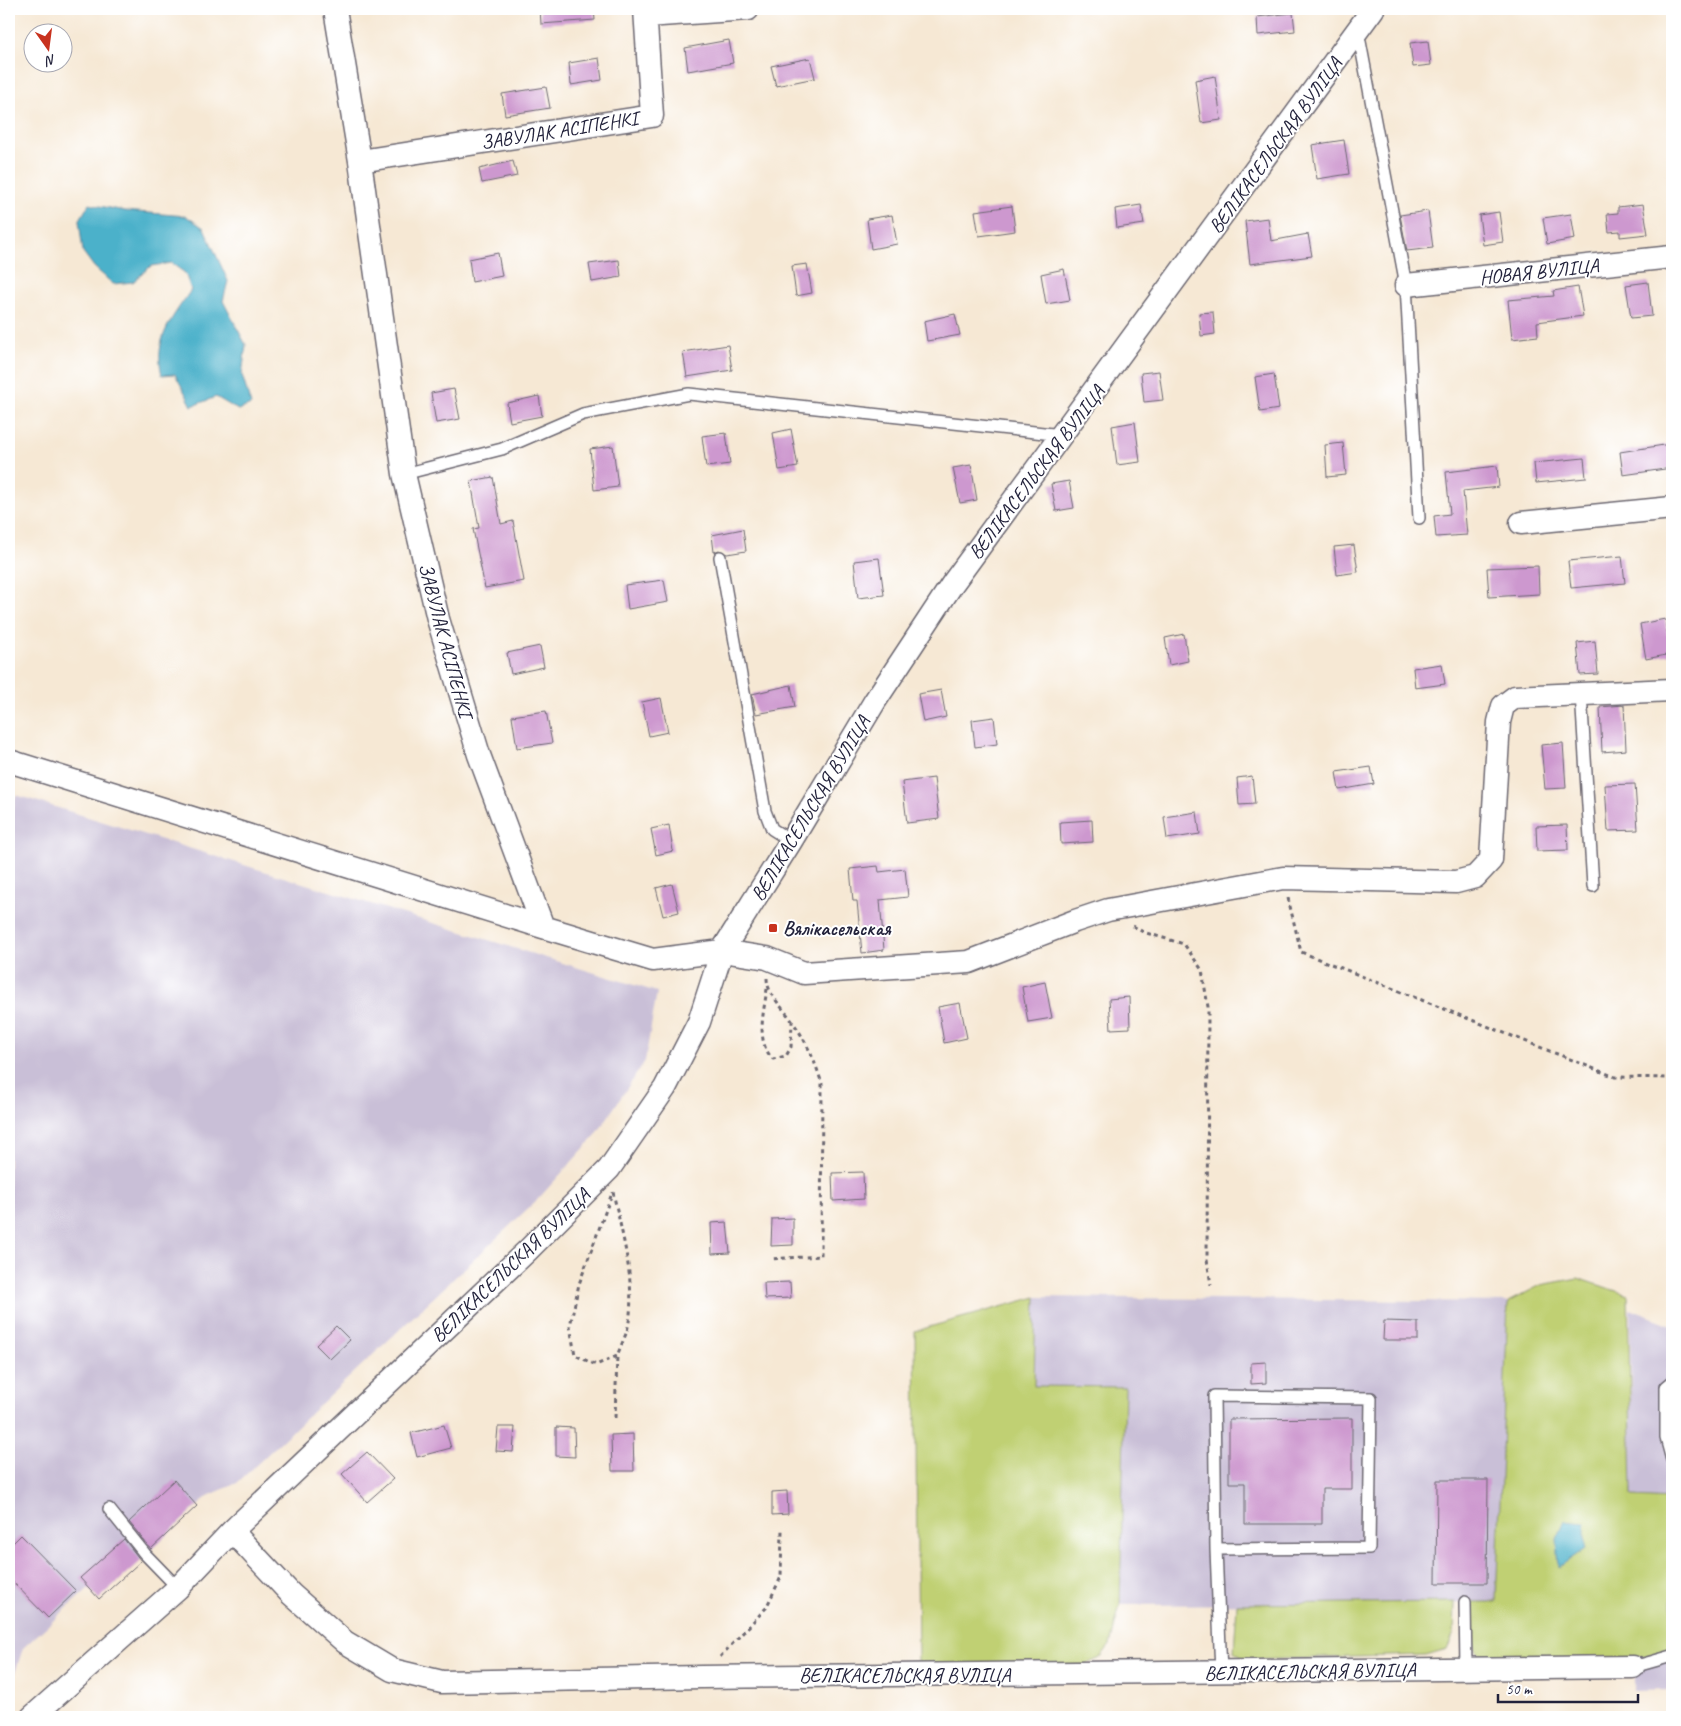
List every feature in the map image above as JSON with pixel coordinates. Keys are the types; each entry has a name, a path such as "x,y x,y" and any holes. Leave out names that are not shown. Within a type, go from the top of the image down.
{"street":[{"name":"ЗАВУЛАК АСІПЕНКІ","path":"335,9 360,161 404,474 438,618 478,755 543,927"},
{"path":"645,12 748,9"},
{"name":"ВЕЛІКАСЕЛЬСКАЯ ВУЛІЦА","path":"32,1717 178,1588 232,1531 528,1250 609,1169 665,1088 699,1022 722,950 791,841 875,701 953,583 1373,9"},
{"name":"ЗАВУЛАК АСІПЕНКІ","path":"360,161 652,116 645,12"},
{"name":"НОВАЯ ВУЛІЦА","path":"1406,285 1672,257"},
{"path":"1521,523 1672,508"},
{"path":"9,761 653,960 722,950 767,958 804,973 969,962 1108,910 1283,878 1456,882 1475,877 1491,860 1499,722 1503,706 1515,697 1672,690"},
{"name":"ВЕЛІКАСЕЛЬСКАЯ ВУЛІЦА","path":"232,1531 291,1594 345,1642 392,1670 442,1682 701,1677 1221,1673 1633,1667"}],"lane":[{"path":"1358,31 1406,285 1419,518"},
{"path":"404,474 502,449 583,414 689,394 1063,435"},
{"path":"720,557 766,811 772,829 791,841"},
{"path":"1581,693 1593,886"},
{"path":"1672,1382 1666,1387 1666,1438 1672,1460"},
{"path":"1216,1548 1368,1548 1371,1398 1214,1396 1216,1548 1221,1673"},
{"path":"109,1509 145,1554 178,1588"},
{"path":"1465,1602 1466,1668"},
{"path":"1633,1667 1672,1656"}],"path":[{"path":"1283,878 1301,952 1615,1077 1672,1078"},
{"path":"1108,910 1143,932 1184,944 1202,970 1208,1007 1207,1260 1211,1285"},
{"path":"767,958 767,988 762,1032 766,1052 773,1059 786,1056 791,1047 792,1021"},
{"path":"767,988 792,1021 815,1059 822,1084 821,1256 770,1259"},
{"path":"609,1169 626,1253 630,1297 627,1330 617,1356 615,1418"},
{"path":"613,1191 579,1284 570,1326 575,1355 596,1365 617,1356"},
{"path":"701,1677 766,1608 781,1577 782,1529"}],"shaded area":[{"path":"16,795 657,992 645,1061 596,1135 539,1198 237,1483 208,1496 99,1599 89,1588 23,1648 9,1692 9,834"},
{"path":"1036,1297 1508,1302 1496,1603 1120,1605 1125,1387 1034,1386"},
{"path":"1630,1309 1672,1325 1672,1690 1634,1691"}],"green space":[{"path":"1578,1278 1628,1295 1632,1497 1672,1499 1672,1648 1652,1656 1629,1659 1490,1661 1476,1650 1473,1641 1472,1602 1496,1602 1508,1302 1541,1285"},
{"path":"1036,1297 1034,1386 1125,1387 1120,1605 1110,1645 1100,1658 1085,1665 918,1666 915,1331"},
{"path":"1455,1602 1454,1633 1447,1649 1426,1655 1244,1660 1234,1652 1237,1604"}],"water":[{"path":"89,204 125,211 186,216 204,228 228,281 223,301 246,345 242,375 251,405 238,410 216,397 192,406 175,374 162,375 160,350 162,340 171,320 191,290 185,273 171,263 151,266 133,282 113,284 94,267 83,252 79,221"},
{"path":"1565,1521 1585,1523 1585,1549 1559,1567 1557,1539"}],"building":[{"path":"540,9 594,9 595,20 541,24"},
{"path":"1293,13 1295,31 1258,35 1257,17"},
{"path":"729,40 733,63 688,71 685,48"},
{"path":"1428,41 1431,65 1413,67 1410,43"},
{"path":"599,58 602,80 571,85 569,63"},
{"path":"810,58 815,78 776,86 771,66"},
{"path":"1215,76 1221,120 1201,123 1195,80"},
{"path":"546,87 550,108 505,115 502,94"},
{"path":"1344,140 1349,174 1317,179 1312,145"},
{"path":"513,161 517,176 482,183 479,169"},
{"path":"1643,204 1648,234 1620,237 1620,231 1609,232 1607,214 1618,213 1618,207"},
{"path":"1141,205 1144,224 1117,228 1115,209"},
{"path":"1012,206 1015,231 979,236 975,211"},
{"path":"1428,211 1433,248 1407,251 1400,215"},
{"path":"1499,212 1503,242 1483,245 1479,215"},
{"path":"1571,214 1575,239 1547,244 1543,218"},
{"path":"892,215 897,244 871,249 867,219"},
{"path":"1268,218 1271,241 1308,234 1312,256 1250,264 1245,221"},
{"path":"498,253 502,276 472,282 469,259"},
{"path":"619,260 621,277 592,282 589,264"},
{"path":"807,264 812,293 796,296 792,266"},
{"path":"1064,269 1070,300 1046,304 1041,274"},
{"path":"1648,282 1652,316 1631,318 1626,285"},
{"path":"1578,287 1583,316 1537,322 1538,336 1512,339 1508,300 1554,296 1553,291"},
{"path":"1213,312 1215,334 1201,336 1199,313"},
{"path":"955,314 960,335 927,341 924,321"},
{"path":"728,345 732,370 687,377 683,352"},
{"path":"1159,371 1163,400 1144,402 1141,373"},
{"path":"1274,374 1279,409 1260,412 1255,377"},
{"path":"454,389 460,419 436,423 431,393"},
{"path":"539,396 542,416 510,422 507,403"},
{"path":"1135,422 1140,462 1117,465 1112,426"},
{"path":"791,429 798,467 779,470 773,433"},
{"path":"726,433 730,464 706,467 702,436"},
{"path":"1343,443 1346,475 1327,477 1325,445"},
{"path":"1670,444 1672,468 1623,475 1620,452"},
{"path":"613,446 618,487 594,490 590,449"},
{"path":"1584,458 1586,478 1536,483 1534,463"},
{"path":"971,465 977,500 960,503 953,468"},
{"path":"1497,466 1499,487 1463,491 1467,535 1436,537 1434,516 1450,514 1446,472"},
{"path":"493,477 501,524 513,521 524,581 485,588 473,529 479,528 471,481"},
{"path":"1069,481 1074,508 1056,511 1051,484"},
{"path":"743,529 746,551 727,554 719,550 714,552 712,535"},
{"path":"1354,545 1358,572 1337,575 1334,547"},
{"path":"1622,556 1625,583 1571,588 1568,561"},
{"path":"879,558 884,595 858,598 854,561"},
{"path":"1538,566 1539,594 1489,597 1487,568"},
{"path":"664,580 668,602 628,609 625,585"},
{"path":"1665,619 1671,654 1646,659 1640,624"},
{"path":"1184,634 1188,661 1169,665 1165,638"},
{"path":"1595,641 1598,674 1580,675 1577,643"},
{"path":"540,646 544,667 511,674 507,653"},
{"path":"1442,664 1445,684 1415,688 1413,668"},
{"path":"791,685 795,707 756,714 752,694"},
{"path":"941,690 946,717 923,722 918,694"},
{"path":"661,698 668,732 649,736 642,702"},
{"path":"1624,705 1626,750 1602,752 1600,707"},
{"path":"546,711 552,743 517,748 512,716"},
{"path":"994,717 997,744 975,747 972,720"},
{"path":"1563,743 1566,788 1545,789 1541,745"},
{"path":"1371,767 1374,784 1339,790 1336,772"},
{"path":"1252,776 1255,804 1239,805 1237,778"},
{"path":"934,778 939,819 907,823 902,782"},
{"path":"1635,784 1638,830 1608,831 1605,785"},
{"path":"1197,812 1200,834 1167,839 1164,817"},
{"path":"1092,820 1093,842 1061,844 1060,822"},
{"path":"669,825 673,851 656,855 651,829"},
{"path":"1567,825 1568,850 1537,851 1536,826"},
{"path":"878,866 879,872 905,869 908,897 880,900 884,950 862,953 857,901 853,901 850,869"},
{"path":"672,884 679,912 663,916 656,888"},
{"path":"1045,982 1052,1018 1028,1022 1022,987"},
{"path":"1129,997 1130,1028 1111,1029 1109,999"},
{"path":"960,1003 967,1038 944,1043 938,1007"},
{"path":"863,1172 864,1199 833,1201 832,1173"},
{"path":"793,1218 793,1245 771,1246 772,1219"},
{"path":"727,1222 730,1253 712,1254 711,1223"},
{"path":"790,1282 791,1298 765,1299 764,1283"},
{"path":"1384,1321 1418,1322 1418,1340 1383,1340"},
{"path":"336,1326 350,1340 330,1359 316,1345"},
{"path":"1266,1362 1266,1383 1251,1384 1251,1363"},
{"path":"1352,1418 1352,1489 1322,1489 1322,1524 1245,1524 1245,1483 1229,1483 1229,1419"},
{"path":"444,1425 451,1448 417,1457 411,1433"},
{"path":"498,1427 515,1427 513,1452 496,1451"},
{"path":"556,1427 574,1428 575,1457 556,1456"},
{"path":"633,1434 634,1471 612,1471 611,1435"},
{"path":"367,1452 393,1479 367,1502 342,1474"},
{"path":"174,1480 197,1506 151,1549 129,1522"},
{"path":"1437,1480 1488,1480 1487,1583 1436,1583"},
{"path":"787,1491 788,1514 772,1515 772,1492"},
{"path":"21,1535 76,1591 48,1618 9,1578 9,1547"},
{"path":"124,1539 141,1561 99,1599 80,1578"}],"place":[{"name":"Вялікасельская","path":"773,928"}]}
